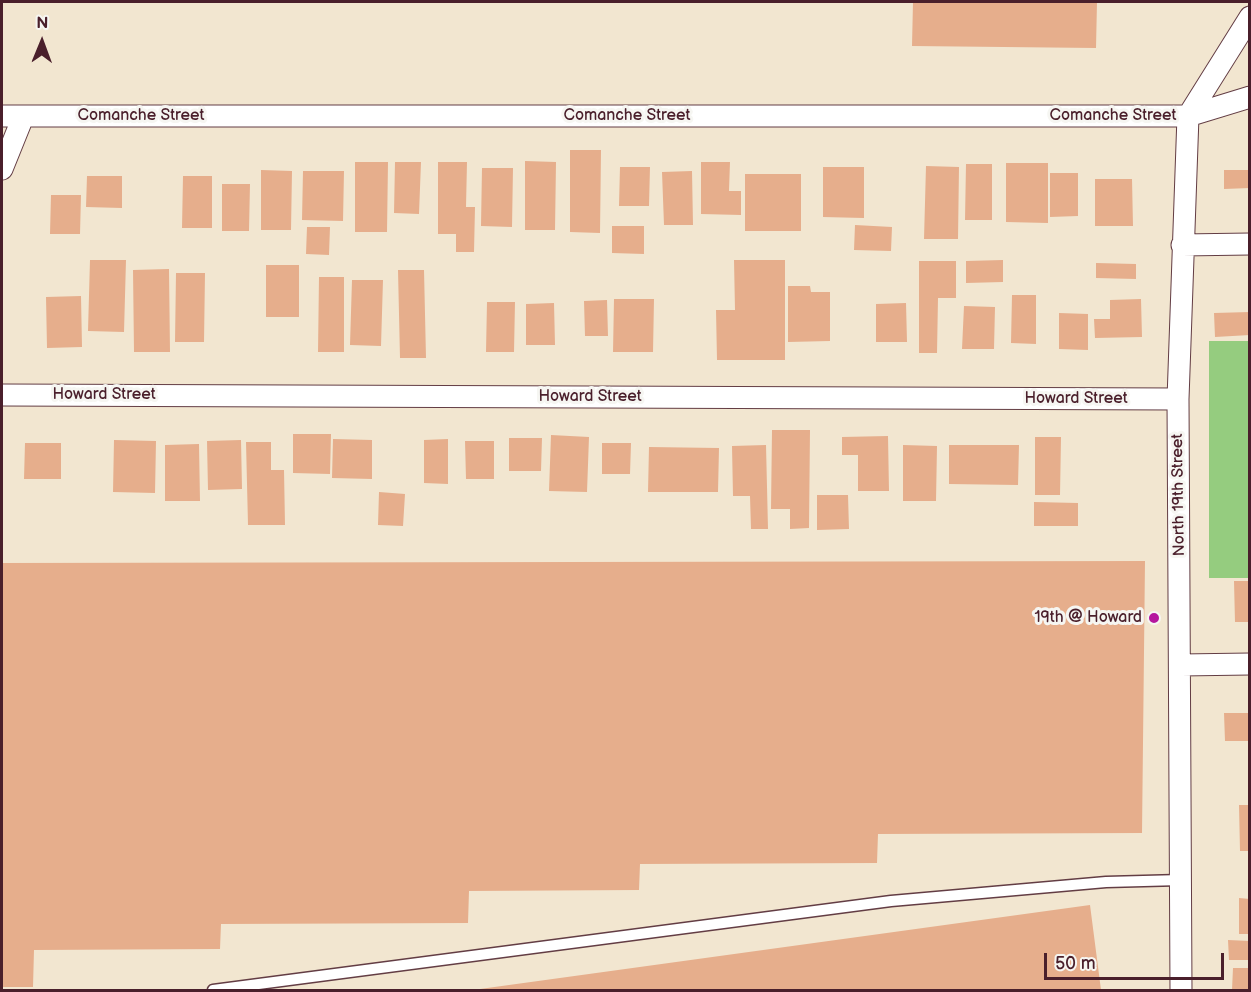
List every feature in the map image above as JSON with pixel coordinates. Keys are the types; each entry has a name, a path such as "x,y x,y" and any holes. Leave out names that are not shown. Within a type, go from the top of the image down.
{"street":[{"name":"North 19th Street","path":"1181,990 1178,399 1188,116 1250,17"},
{"name":"Comanche Street","path":"2,116 1188,116 1250,97"},
{"path":"2,168 23,117"},
{"path":"1182,245 1250,244"},
{"name":"Howard Street","path":"2,395 1178,399"},
{"path":"1181,665 1250,664"}],"lane":[{"path":"213,990 891,901 1106,882 1181,879"}],"green space":[{"path":"1209,341 1249,341 1249,578 1209,578"}],"building":[{"path":"913,2 1097,2 1096,48 912,46"},
{"path":"570,150 601,150 600,233 570,232"},
{"path":"525,161 556,162 555,230 525,230"},
{"path":"355,162 388,162 387,232 355,232"},
{"path":"395,162 421,162 419,214 394,213"},
{"path":"438,162 467,162 466,207 475,207 474,252 456,252 456,234 438,234"},
{"path":"701,162 730,162 729,191 741,191 741,215 701,214"},
{"path":"1006,163 1048,163 1048,223 1006,222"},
{"path":"966,164 992,164 992,220 965,220"},
{"path":"926,166 959,167 958,239 924,239"},
{"path":"620,167 650,167 649,206 619,206"},
{"path":"823,167 864,167 864,218 823,217"},
{"path":"482,168 513,168 512,227 481,226"},
{"path":"261,170 292,171 291,230 261,230"},
{"path":"1224,170 1250,170 1250,188 1224,189"},
{"path":"303,171 344,171 343,221 302,220"},
{"path":"692,171 693,225 664,225 662,172"},
{"path":"1050,173 1078,173 1078,216 1050,217"},
{"path":"745,174 801,174 801,231 745,231"},
{"path":"87,176 122,176 122,208 86,207"},
{"path":"183,176 212,176 212,228 182,228"},
{"path":"1095,179 1132,179 1133,226 1095,226"},
{"path":"222,184 250,184 249,231 222,231"},
{"path":"51,195 81,195 80,234 50,234"},
{"path":"855,225 892,227 891,251 854,250"},
{"path":"612,226 644,226 644,254 612,253"},
{"path":"307,227 330,227 329,255 306,254"},
{"path":"90,260 126,260 124,332 88,331"},
{"path":"734,260 785,260 785,360 717,360 716,310 735,310"},
{"path":"1003,260 1003,282 966,283 966,261"},
{"path":"919,261 956,261 956,298 938,298 937,353 919,353"},
{"path":"1096,263 1136,264 1136,279 1096,278"},
{"path":"266,265 299,265 299,317 266,317"},
{"path":"169,269 170,352 134,352 133,270"},
{"path":"398,270 424,270 426,358 400,358"},
{"path":"176,273 205,273 204,342 175,342"},
{"path":"319,277 344,277 344,352 318,352"},
{"path":"352,280 383,280 381,346 350,345"},
{"path":"788,286 810,286 811,292 830,292 830,341 788,342"},
{"path":"1012,295 1036,295 1036,344 1011,343"},
{"path":"81,296 82,347 47,348 46,297"},
{"path":"614,299 654,299 653,352 613,352"},
{"path":"1141,299 1142,337 1095,338 1094,319 1110,319 1110,300"},
{"path":"607,300 608,336 585,336 584,301"},
{"path":"487,302 515,302 514,352 486,352"},
{"path":"554,303 555,345 526,345 526,304"},
{"path":"906,303 907,342 876,342 876,304"},
{"path":"964,306 995,307 994,349 962,349"},
{"path":"1250,312 1250,335 1215,337 1214,313"},
{"path":"1059,313 1088,314 1088,350 1059,349"},
{"path":"772,430 810,430 809,528 790,529 790,509 771,509"},
{"path":"293,434 331,434 330,474 293,473"},
{"path":"551,435 589,437 587,492 549,491"},
{"path":"888,436 889,491 858,491 858,455 842,455 842,437"},
{"path":"1035,437 1061,437 1060,495 1035,495"},
{"path":"509,438 542,438 541,471 509,471"},
{"path":"333,439 372,440 372,479 332,478"},
{"path":"448,439 448,484 424,483 424,440"},
{"path":"114,440 156,441 155,493 113,492"},
{"path":"241,440 242,489 208,490 207,441"},
{"path":"465,441 494,441 494,479 466,479"},
{"path":"246,442 271,442 271,470 284,470 285,525 248,525"},
{"path":"25,443 61,443 61,479 24,479"},
{"path":"602,443 631,443 630,474 602,474"},
{"path":"199,444 200,501 165,501 165,445"},
{"path":"766,445 768,529 751,529 750,496 733,496 732,446"},
{"path":"903,445 937,446 936,501 903,501"},
{"path":"949,445 1019,445 1018,485 949,484"},
{"path":"649,447 719,448 718,492 648,492"},
{"path":"379,492 405,494 403,526 378,525"},
{"path":"817,495 848,495 849,529 817,530"},
{"path":"1034,502 1078,503 1078,526 1034,526"},
{"path":"1145,561 1142,833 878,834 877,863 640,864 639,890 469,891 468,923 221,924 220,949 34,950 33,987 2,987 2,563"},
{"path":"1234,581 1250,581 1250,622 1235,622"},
{"path":"1224,713 1250,713 1250,741 1225,741"},
{"path":"1239,805 1250,805 1250,851 1240,851"},
{"path":"1239,898 1250,899 1250,934 1239,934"},
{"path":"1090,905 1101,990 480,990 480,989"},
{"path":"1228,940 1250,941 1250,960 1229,960"},
{"path":"1233,968 1250,968 1250,990 1232,990"}],"place":[{"name":"19th @ Howard","path":"1154,618"}]}
